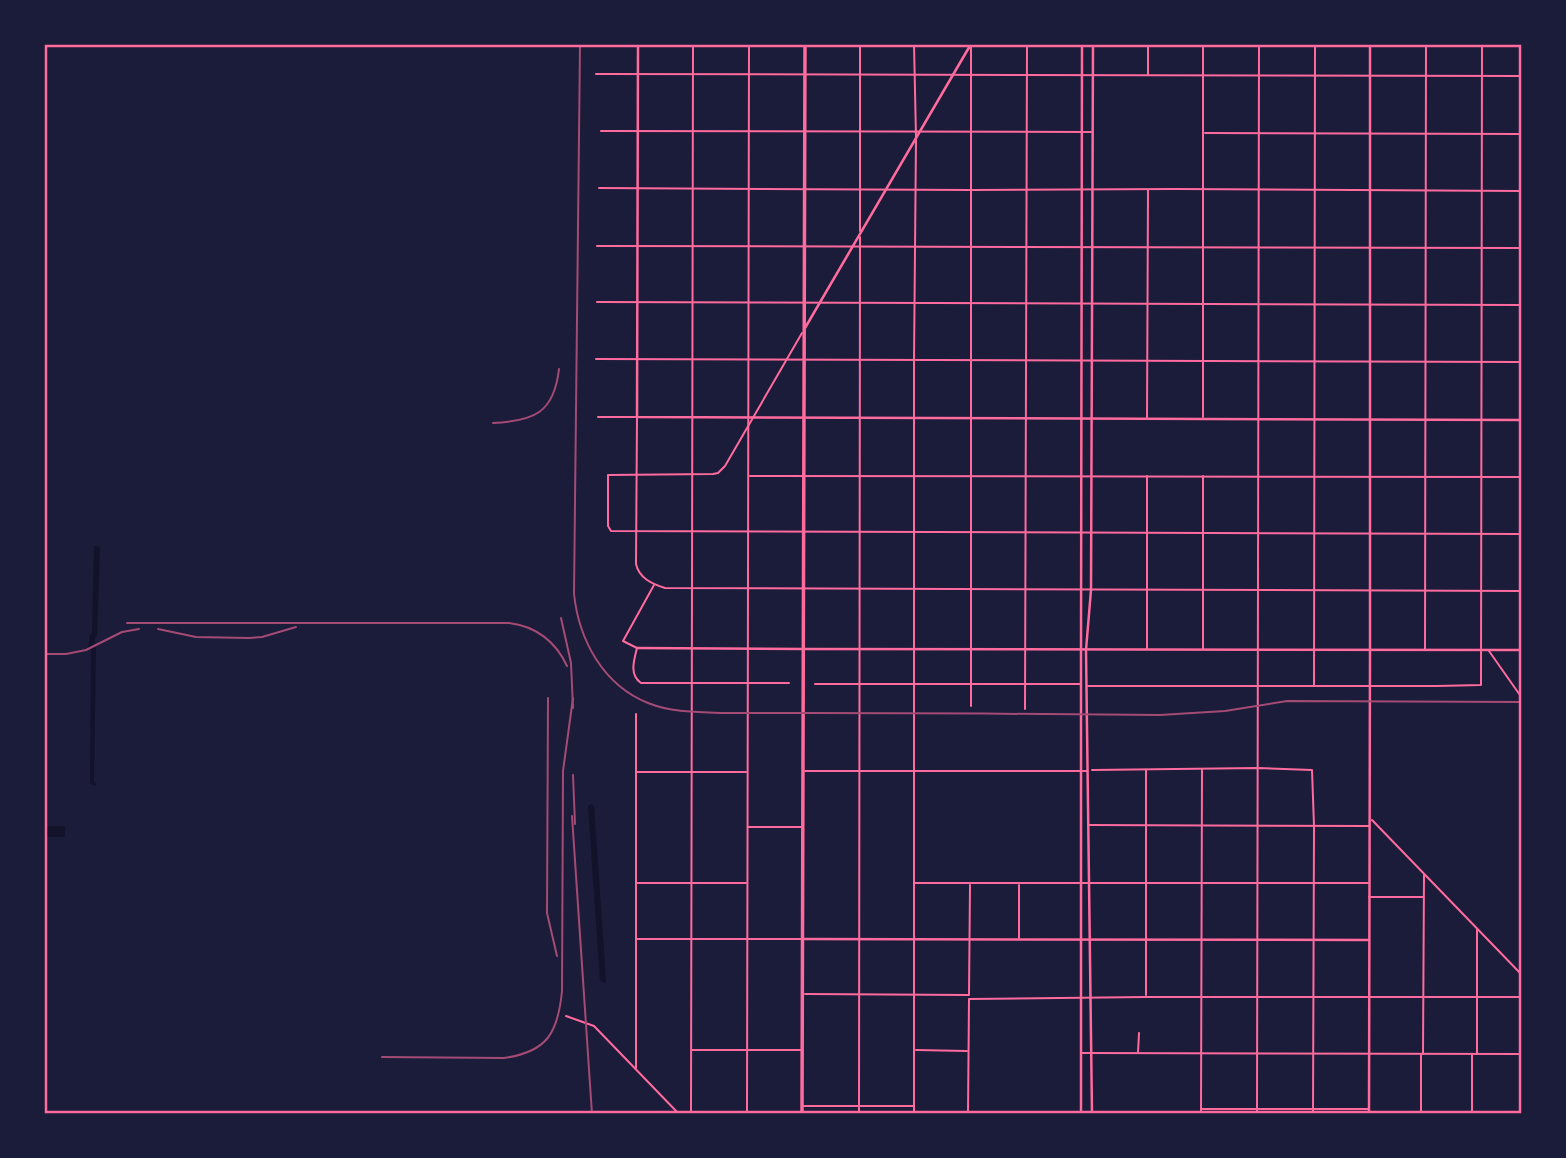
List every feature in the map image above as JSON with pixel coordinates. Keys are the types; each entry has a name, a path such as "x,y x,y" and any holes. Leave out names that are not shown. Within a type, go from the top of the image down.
{"main road":[{"path":"802,1114 805,44"}],"street":[{"path":"638,44 636,564 642,577 665,588 692,589 1522,591"},
{"path":"691,1114 693,44"},
{"path":"747,1114 749,44"},
{"path":"859,1114 860,44"},
{"path":"914,44 918,132"},
{"path":"971,44 971,706"},
{"path":"971,44 722,470 713,474 608,475 608,526 611,531 1522,534"},
{"path":"1025,709 1027,44"},
{"path":"1082,44 1081,590 1087,686 1092,1114"},
{"path":"1082,1114 1081,684 1091,590 1092,533 1091,44"},
{"path":"1148,44 1148,76"},
{"path":"1203,44 1203,419"},
{"path":"1257,1114 1259,44"},
{"path":"1314,686 1315,44"},
{"path":"1369,1114 1370,44"},
{"path":"1425,650 1426,44"},
{"path":"1087,686 1480,685 1482,44"},
{"path":"596,74 1522,76"},
{"path":"601,131 1092,132"},
{"path":"1203,133 1522,134"},
{"path":"914,1114 916,138"},
{"path":"599,188 1522,191"},
{"path":"1147,419 1148,189"},
{"path":"597,246 1522,248"},
{"path":"597,302 1522,305"},
{"path":"596,359 1522,362"},
{"path":"598,417 1522,420"},
{"path":"1147,475 1147,650"},
{"path":"1203,475 1203,650"},
{"path":"748,476 1522,477"},
{"path":"655,584 623,641 637,648 1522,650"},
{"path":"637,648 633,671 640,683 789,684"},
{"path":"1489,650 1522,698"},
{"path":"815,684 1081,684"},
{"path":"636,715 636,1068"},
{"path":"1146,768 1146,997"},
{"path":"1201,1114 1202,769"},
{"path":"1093,770 1312,770 1313,1114"},
{"path":"803,771 1088,771"},
{"path":"636,772 747,772"},
{"path":"1369,817 1522,975"},
{"path":"1088,825 1369,826"},
{"path":"747,827 803,827"},
{"path":"1421,1114 1424,874"},
{"path":"636,883 748,883"},
{"path":"914,883 1369,883"},
{"path":"968,1114 970,883"},
{"path":"1019,884 1019,939"},
{"path":"1369,897 1424,897"},
{"path":"1477,929 1478,1054"},
{"path":"636,939 1369,940"},
{"path":"803,994 1081,998 1522,997"},
{"path":"566,1016 594,1026 679,1114"},
{"path":"1138,1053 1139,1033"},
{"path":"691,1050 803,1050"},
{"path":"914,1051 968,1051"},
{"path":"1081,1053 1522,1054"},
{"path":"1472,1054 1472,1114"},
{"path":"803,1106 914,1106"},
{"path":"1201,1109 1369,1109"}],"shaded area":[{"path":"94,546 100,547 97,636 94,645 94,781 97,786 90,784 91,650 88,650 92,634"},
{"path":"592,804 605,983 600,981 588,806"},
{"path":"44,826 65,826 65,837 44,837"}],"railway":[{"path":"580,44 574,594 581,628 596,659 606,673 632,695 667,709 726,713 1160,715 1225,711 1287,701 1522,702"},
{"path":"493,423 520,420 540,412 552,396 559,369"},
{"path":"561,618 571,663 573,708"},
{"path":"127,623 509,623 528,628 544,637 557,650 567,666"},
{"path":"158,629 196,637 249,638 296,627"},
{"path":"44,654 86,650 122,632 139,629"},
{"path":"548,698 547,913 557,956"},
{"path":"382,1057 504,1058 531,1051 548,1038 553,1029 562,991 563,771 573,698"},
{"path":"573,775 575,824"},
{"path":"572,816 592,1114"}]}
